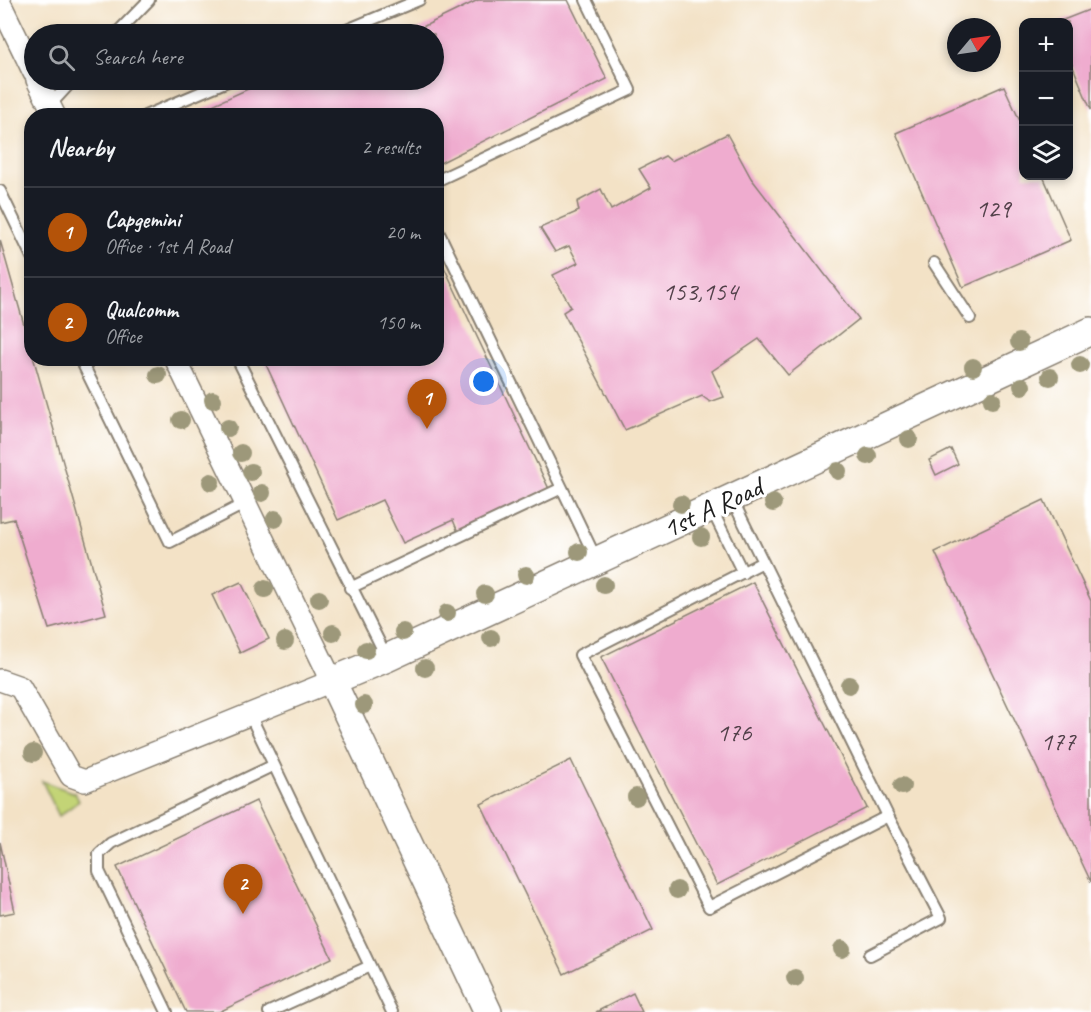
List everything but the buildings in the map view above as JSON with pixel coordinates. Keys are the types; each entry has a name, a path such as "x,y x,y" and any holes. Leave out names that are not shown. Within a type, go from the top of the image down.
{"street":[{"path":"0,3 24,52"},
{"path":"43,90 51,108"},
{"name":"1st A Road","path":"332,681 387,658 1091,332"},
{"path":"179,366 332,681 488,1012"},
{"path":"0,680 20,687 71,776 86,781 332,681"}],"lane":[{"path":"126,24 149,0"},
{"path":"361,24 419,0"},
{"path":"444,177 630,90 586,0"},
{"path":"53,108 66,90"},
{"path":"164,108 206,90"},
{"path":"0,193 24,241"},
{"path":"444,244 597,561"},
{"path":"934,263 970,318"},
{"path":"84,366 170,542 246,503"},
{"path":"241,366 387,658"},
{"path":"350,588 562,488"},
{"path":"721,503 763,562 941,918 870,955"},
{"path":"721,503 743,573"},
{"path":"763,562 580,655 709,907 888,816"},
{"path":"249,713 392,1012"},
{"path":"167,1012 99,871 99,854 111,843 274,765"},
{"path":"269,1012 370,966"}],"green space":[{"path":"42,781 75,793 79,801 59,816"}],"place":[{"name":"Capgemini","path":"427,429"},
{"name":"Qualcomm","path":"243,914"}]}
